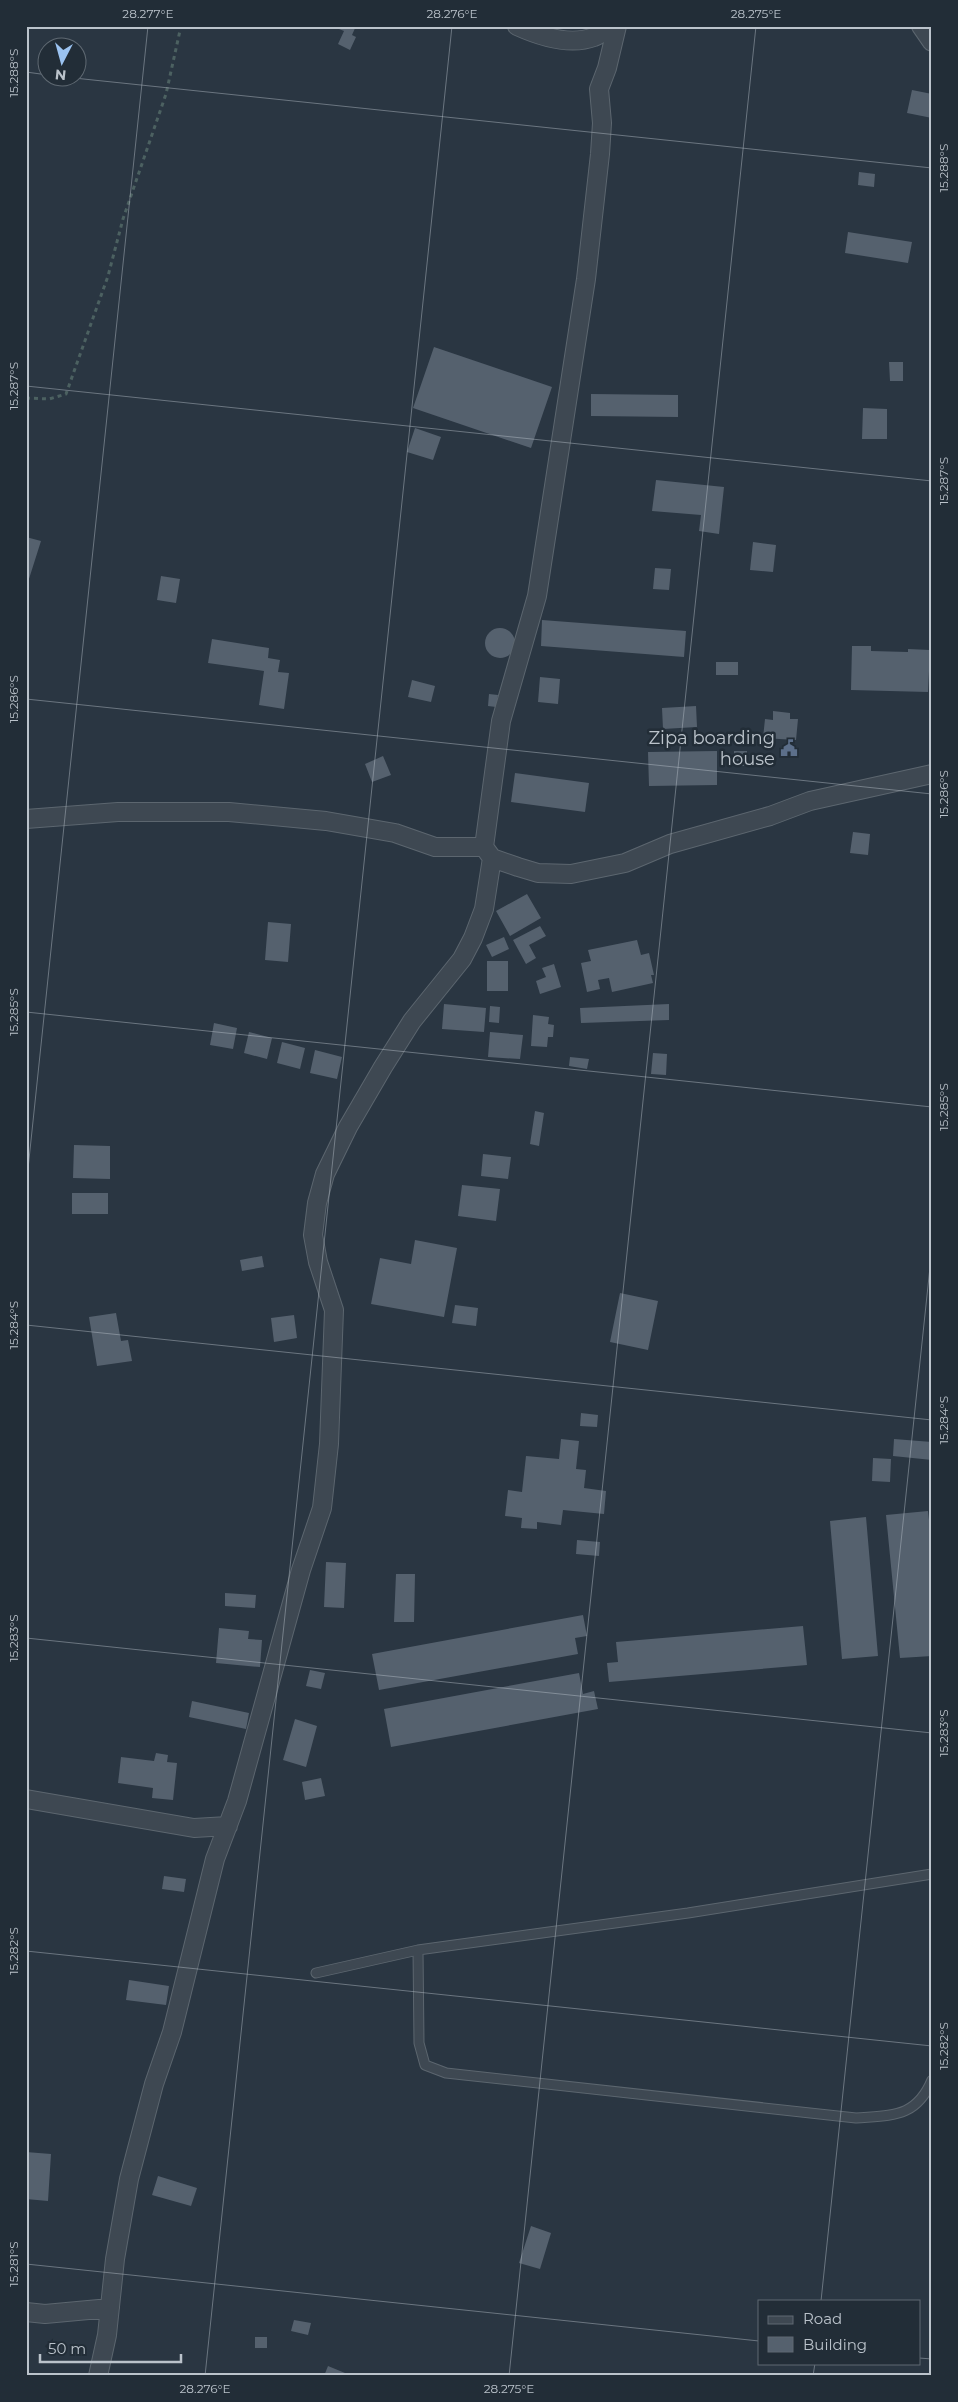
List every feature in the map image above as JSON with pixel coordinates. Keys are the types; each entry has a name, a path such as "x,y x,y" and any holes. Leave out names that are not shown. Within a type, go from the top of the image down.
{"street":[{"path":"517,26 533,34 575,41 596,37 610,26"},
{"path":"98,2376 107,2335 115,2258 129,2179 154,2084 172,2032 215,1859 238,1801 301,1570 322,1508 330,1444 334,1310 318,1262 313,1235 317,1203 325,1174 348,1127 412,1021 462,959 473,938 484,909 501,721 537,596 586,279 602,123 599,90 607,68 617,26"},
{"path":"921,26 932,42"},
{"path":"26,819 118,812 229,812 326,821 395,833 435,847 488,853 538,873 571,874 626,863 670,844 770,816 810,801 932,774"},
{"path":"26,1799 194,1828 228,1826"},
{"path":"26,2312 45,2314 110,2308"}],"lane":[{"path":"316,1973 418,1950 688,1913 932,1874"},
{"path":"418,1950 419,2043 425,2065 446,2074 856,2118 893,2115 912,2108 928,2089 932,2080"}],"path":[{"path":"26,398 49,399 66,394 108,276 123,219 166,94 181,26"}],"building":[{"path":"340,26 356,26 352,35 356,37 350,50 338,44 344,31 339,29"},
{"path":"912,90 932,94 932,118 907,113"},
{"path":"859,172 875,174 874,187 858,185"},
{"path":"848,232 912,242 908,263 845,253"},
{"path":"434,347 552,387 531,448 413,408"},
{"path":"889,362 903,362 903,381 890,381"},
{"path":"591,394 678,395 678,417 591,416"},
{"path":"863,408 887,409 887,439 862,439"},
{"path":"415,428 441,437 433,460 407,452"},
{"path":"656,480 724,487 719,534 699,531 701,515 652,511"},
{"path":"26,537 41,541 28,582 26,582"},
{"path":"753,542 776,545 773,572 750,570"},
{"path":"655,568 671,569 669,590 653,589"},
{"path":"161,576 180,579 176,603 157,600"},
{"path":"542,620 686,631 684,657 541,646"},
{"path":"500,628 506,629 514,637 514,649 506,657 500,658 494,657 486,649 485,643 486,637 494,629"},
{"path":"212,639 269,648 268,658 280,660 278,672 289,673 284,709 259,705 264,671 208,663"},
{"path":"852,646 871,646 871,651 908,652 908,649 930,650 928,692 851,690"},
{"path":"716,662 738,662 738,675 716,675"},
{"path":"540,677 560,679 558,704 538,702"},
{"path":"412,680 435,686 431,702 408,697"},
{"path":"489,694 498,695 496,707 488,706"},
{"path":"696,706 697,727 663,729 662,708"},
{"path":"773,711 790,713 790,719 798,719 796,740 763,738 765,719 773,720"},
{"path":"717,751 717,785 649,786 648,752"},
{"path":"734,751 747,751 747,766 734,766"},
{"path":"383,756 391,775 372,782 365,764"},
{"path":"515,773 589,783 585,812 511,802"},
{"path":"853,832 870,834 868,855 850,853"},
{"path":"527,894 541,918 510,936 496,911"},
{"path":"268,922 291,924 288,962 265,960"},
{"path":"540,926 546,936 529,945 536,958 526,964 513,940"},
{"path":"504,937 509,949 492,957 486,945"},
{"path":"637,940 641,955 649,953 654,975 651,975 653,983 612,992 609,978 598,980 600,989 587,992 581,963 591,961 588,950"},
{"path":"487,961 508,961 508,991 487,991"},
{"path":"554,964 561,987 540,994 536,981 546,977 542,968"},
{"path":"444,1004 486,1008 484,1032 442,1029"},
{"path":"669,1004 669,1020 581,1023 580,1008"},
{"path":"490,1006 500,1007 499,1023 489,1022"},
{"path":"533,1015 549,1017 548,1024 554,1025 553,1037 548,1037 547,1047 531,1046"},
{"path":"214,1023 237,1028 233,1049 210,1045"},
{"path":"249,1032 272,1038 267,1059 244,1053"},
{"path":"490,1032 523,1035 520,1059 488,1057"},
{"path":"282,1042 305,1048 300,1069 277,1063"},
{"path":"315,1050 342,1057 337,1079 310,1073"},
{"path":"653,1053 667,1054 666,1075 651,1074"},
{"path":"570,1057 589,1059 587,1069 569,1066"},
{"path":"535,1111 544,1113 539,1146 530,1144"},
{"path":"74,1145 110,1146 110,1179 73,1178"},
{"path":"483,1154 511,1157 508,1179 481,1176"},
{"path":"462,1185 500,1189 496,1221 458,1216"},
{"path":"72,1193 108,1193 108,1214 72,1214"},
{"path":"415,1240 457,1248 444,1317 371,1304 380,1258 411,1264"},
{"path":"262,1256 264,1267 242,1271 240,1260"},
{"path":"620,1293 658,1301 648,1350 610,1342"},
{"path":"455,1305 478,1308 476,1326 452,1323"},
{"path":"116,1313 121,1341 128,1340 132,1361 97,1366 89,1317"},
{"path":"294,1315 297,1338 274,1342 271,1318"},
{"path":"581,1413 598,1415 597,1427 580,1426"},
{"path":"561,1439 579,1441 576,1469 586,1470 584,1488 606,1491 604,1514 563,1510 561,1525 537,1522 537,1529 521,1528 522,1518 505,1516 508,1490 522,1492 526,1456 559,1459"},
{"path":"894,1439 932,1442 932,1460 893,1456"},
{"path":"873,1458 891,1459 890,1482 872,1481"},
{"path":"928,1511 932,1547 932,1656 900,1658 886,1515"},
{"path":"866,1517 878,1656 842,1659 830,1521"},
{"path":"577,1540 600,1542 599,1556 576,1554"},
{"path":"326,1562 346,1563 344,1608 324,1607"},
{"path":"396,1574 415,1574 414,1622 394,1622"},
{"path":"225,1593 256,1595 255,1608 225,1606"},
{"path":"583,1615 587,1636 575,1638 578,1654 379,1690 372,1654"},
{"path":"803,1626 807,1665 609,1682 607,1663 618,1662 616,1642"},
{"path":"219,1628 249,1631 248,1639 262,1640 260,1667 216,1663"},
{"path":"310,1670 325,1673 321,1689 306,1686"},
{"path":"579,1673 583,1694 594,1691 598,1709 391,1747 384,1709"},
{"path":"192,1701 249,1713 246,1729 189,1717"},
{"path":"295,1719 317,1726 306,1767 283,1760"},
{"path":"156,1753 168,1755 167,1762 177,1763 173,1800 152,1798 153,1788 118,1783 121,1757 154,1761"},
{"path":"321,1778 325,1796 305,1800 302,1782"},
{"path":"164,1876 186,1879 184,1892 162,1889"},
{"path":"129,1980 169,1986 166,2005 126,2000"},
{"path":"26,2152 51,2154 48,2201 26,2199"},
{"path":"158,2176 197,2188 191,2206 152,2195"},
{"path":"531,2226 551,2233 540,2269 519,2263"},
{"path":"294,2320 311,2323 308,2335 291,2331"},
{"path":"255,2337 267,2337 267,2348 255,2348"},
{"path":"328,2366 345,2373 344,2376 324,2376"}],"place":[{"name":"Zipa boarding house","path":"789,748"}]}
